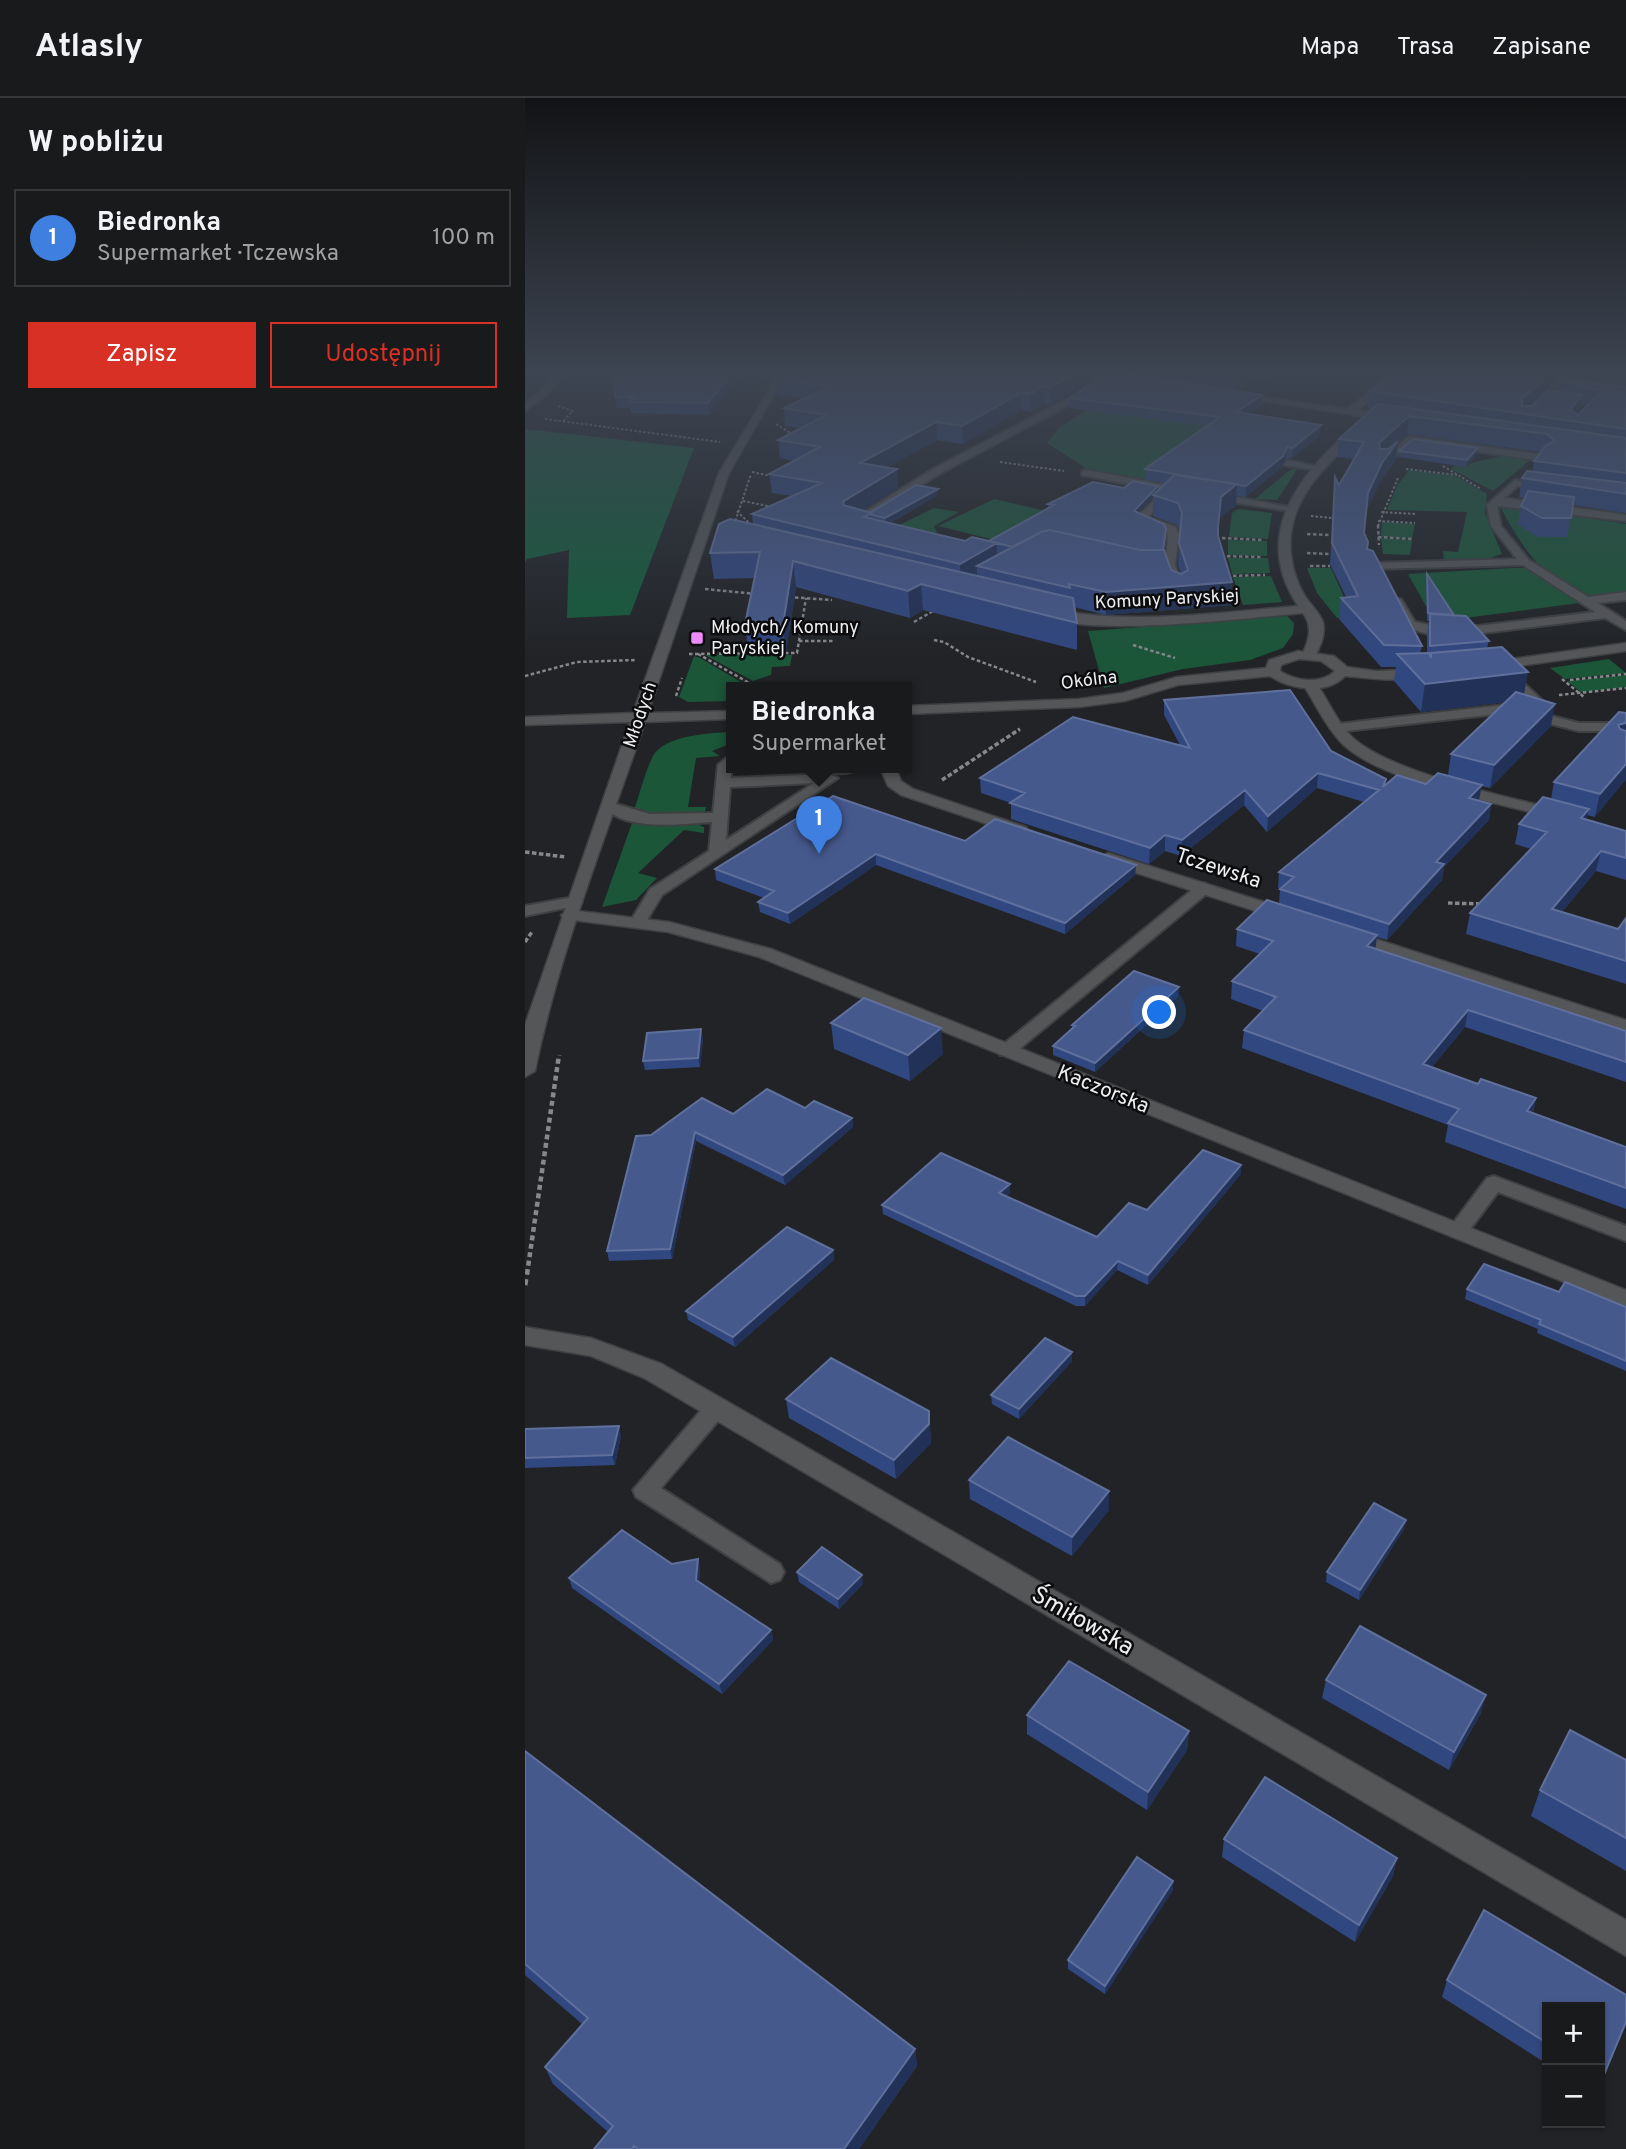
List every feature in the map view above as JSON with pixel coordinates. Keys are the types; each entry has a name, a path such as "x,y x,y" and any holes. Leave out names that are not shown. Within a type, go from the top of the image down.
{"street":[{"name":"Młodych","path":"525,1071 534,1027 572,908 639,717 710,533 727,467"},
{"path":"1308,655 1315,642 1316,622 1305,608 1285,565 1283,536 1290,508 1315,467"},
{"name":"Komuny Paryskiej","path":"1037,610 1089,622 1112,623 1305,608"},
{"path":"1475,668 1626,647"},
{"path":"1342,671 1336,662 1308,655 1279,659 1274,663 1273,672 1287,680 1310,684 1329,682 1342,671 1376,675 1437,672"},
{"name":"Okólna","path":"912,710 1079,703 1125,697 1177,681 1273,672"},
{"path":"1310,684 1337,728 1354,748 1389,767 1573,819"},
{"path":"525,721 726,715"},
{"path":"890,773 894,783 907,792 1038,836"},
{"name":"Tczewska","path":"1089,852 1310,922"},
{"name":"Kaczorska","path":"572,908 707,936 765,953 1626,1299"},
{"path":"1336,931 1626,1026"},
{"name":"Śmiłowska","path":"525,1336 609,1351 653,1371 1626,1939"}],"lane":[{"path":"866,526 852,523 949,467"},
{"path":"1086,473 1170,490 1290,508"},
{"path":"1557,489 1520,480 1497,500 1492,508 1496,526 1525,562 1626,626"},
{"path":"1170,490 1141,518 1171,527 1174,535 1164,566 1179,591"},
{"path":"1497,500 1626,518"},
{"path":"1525,562 1381,573 1408,622 1422,629 1443,633 1605,614"},
{"path":"1583,601 1626,596"},
{"path":"1337,728 1540,705 1501,665"},
{"path":"1523,709 1527,713 1579,727 1626,727"},
{"path":"717,853 726,764"},
{"path":"724,783 821,773"},
{"path":"638,922 656,892 717,853 830,773"},
{"path":"609,806 628,817 647,821 720,817"},
{"path":"1006,1051 1204,888"},
{"path":"525,911 572,908"},
{"path":"1458,1231 1494,1182 1626,1234"},
{"path":"716,1408 645,1490 771,1572"}],"path":[{"path":"737,528 734,526 753,467"},
{"path":"1035,467 1086,473"},
{"path":"1446,467 1497,500"},
{"path":"1381,573 1378,521 1391,488 1405,468"},
{"path":"751,473 778,478"},
{"path":"743,501 779,508"},
{"path":"739,511 754,528 749,532 757,534"},
{"path":"1381,512 1417,514"},
{"path":"1303,516 1332,518"},
{"path":"1378,521 1415,523"},
{"path":"1299,534 1329,535"},
{"path":"1378,537 1412,539"},
{"path":"1222,538 1270,540"},
{"path":"1299,553 1330,554"},
{"path":"1221,556 1270,557"},
{"path":"1227,576 1273,575"},
{"path":"701,600 708,579"},
{"path":"704,589 768,595"},
{"path":"781,596 832,600"},
{"path":"689,654 797,653 806,598"},
{"path":"914,622 942,605"},
{"path":"934,640 944,642 968,657 1041,684"},
{"path":"799,641 835,641"},
{"path":"686,663 692,642"},
{"path":"1126,643 1180,660"},
{"path":"698,654 747,682"},
{"path":"525,676 577,662 661,660"},
{"path":"675,699 683,673"},
{"path":"1558,676 1584,697"},
{"path":"1534,698 1626,688"},
{"path":"933,786 1024,726"},
{"path":"525,852 590,858"},
{"path":"1448,903 1489,904"},
{"path":"525,1285 560,1049"}],"green space":[{"path":"525,467 687,467 630,615 567,618 569,550 527,559 525,562"},
{"path":"1084,467 1164,467 1158,471 1257,487 1243,498"},
{"path":"1522,467 1493,491 1451,469"},
{"path":"1298,468 1277,500 1255,499 1290,470"},
{"path":"1409,470 1456,476 1487,494 1485,513 1502,554 1490,558 1444,561 1443,551 1458,552 1467,512 1387,510 1397,486"},
{"path":"994,499 1050,512 995,540 938,526"},
{"path":"1503,505 1626,524 1626,592 1588,596 1560,584 1526,549 1502,510"},
{"path":"934,508 959,512 934,526 937,532 926,536 893,528"},
{"path":"1238,509 1272,513 1268,539 1229,537 1232,513"},
{"path":"1382,522 1415,524 1412,539 1381,537"},
{"path":"1381,538 1412,540 1410,555 1383,554"},
{"path":"1228,540 1267,541 1267,556 1228,555"},
{"path":"1228,558 1268,558 1270,573 1232,574"},
{"path":"1307,568 1331,568 1353,617 1337,618 1317,593"},
{"path":"1526,568 1579,603 1435,622 1408,574"},
{"path":"1271,576 1282,602 1243,605 1233,577"},
{"path":"1287,616 1294,623 1293,634 1283,648 1250,660 1183,669 1104,688 1088,631"},
{"path":"705,655 792,655 790,666 772,667 771,675 753,681"},
{"path":"694,656 741,682 726,682 726,701 688,702 679,697"},
{"path":"1609,659 1626,673 1565,679 1550,668"},
{"path":"1626,675 1626,687 1581,692 1567,681"},
{"path":"726,732 726,745 712,751 720,756 696,758 688,807 706,807 705,811 652,817 634,810 650,762 659,749 677,739"},
{"path":"632,823 694,823 704,827 704,833 684,830 638,873 657,878 636,900 602,907"}],"building":[{"path":"783,467 897,469 844,501 843,505 872,513 864,517 965,541 972,537 997,543 960,564 752,514 822,483 769,474"},
{"path":"1148,467 1270,467 1246,486 1145,469"},
{"path":"1350,467 1380,467 1368,493 1364,533 1368,542 1367,549 1373,551 1422,646 1384,645 1341,598 1358,596 1332,543 1335,477 1339,485"},
{"path":"1578,467 1626,467 1626,473"},
{"path":"1527,471 1626,483 1626,494 1522,478"},
{"path":"1174,475 1237,484 1221,497 1218,526 1218,536 1232,582 1106,592 1069,584 1070,588 977,566 1041,532 1050,530 1140,550 1164,550 1171,570 1181,574 1188,570 1179,543 1182,513 1178,503 1153,495"},
{"path":"1133,481 1158,486 1134,511 1164,524 1166,529 1163,550 1140,550 1050,530 1012,547 989,541 1054,505 1048,504 1093,482 1124,488"},
{"path":"916,485 938,489 885,518 872,515 871,512"},
{"path":"1528,491 1574,497 1571,518 1542,518 1521,506"},
{"path":"730,519 1073,598 1077,623 921,584 908,591 793,561 783,625 745,624 760,552 710,553 719,524"},
{"path":"1427,574 1454,615 1428,613"},
{"path":"1430,614 1466,616 1489,641 1430,646"},
{"path":"1502,647 1528,672 1425,684 1397,654 1429,653 1431,658 1431,653"},
{"path":"1290,690 1331,751 1386,779 1383,787 1397,775 1426,784 1438,773 1482,785 1469,798 1491,804 1436,862 1444,864 1389,924 1280,889 1294,877 1279,872 1379,790 1318,773 1268,816 1245,790 1182,840 1165,835 1150,848 1010,803 1025,793 980,778 1073,717 1190,748 1164,700"},
{"path":"1516,692 1555,704 1494,765 1451,754"},
{"path":"1619,712 1626,713 1626,723 1618,725 1626,731 1626,764 1600,794 1554,782"},
{"path":"833,796 965,841 995,819 1136,865 1065,923 876,854 788,913 758,902 774,891 715,869"},
{"path":"1543,797 1589,809 1581,818 1626,831 1626,858 1601,851 1552,909 1618,929 1626,918 1626,961 1470,913 1547,832 1519,824"},
{"path":"1267,900 1377,935 1367,946 1626,1031 1626,1062 1468,1010 1423,1064 1478,1084 1481,1079 1536,1098 1527,1111 1626,1147 1626,1188 1448,1123 1459,1109 1244,1030 1276,997 1232,981 1273,941 1237,929"},
{"path":"1134,971 1179,987 1095,1063 1053,1046 1075,1026 1072,1025"},
{"path":"864,998 941,1028 908,1055 831,1023"},
{"path":"701,1029 698,1058 643,1061 647,1033"},
{"path":"767,1089 805,1108 814,1101 852,1118 783,1175 695,1132 670,1249 607,1251 636,1136 651,1135 702,1098 733,1114"},
{"path":"1203,1150 1241,1165 1148,1275 1118,1261 1085,1296 1076,1296 882,1205 941,1153 1010,1184 999,1193 1097,1237 1129,1203 1147,1210"},
{"path":"787,1227 833,1250 733,1337 686,1311"},
{"path":"1484,1264 1559,1292 1565,1282 1626,1307 1626,1361 1539,1324 1541,1320 1467,1289"},
{"path":"1045,1338 1072,1352 1019,1409 991,1395"},
{"path":"831,1358 929,1411 929,1424 894,1460 786,1399"},
{"path":"619,1426 612,1455 525,1458 525,1429"},
{"path":"1008,1437 1109,1491 1072,1537 969,1480"},
{"path":"1374,1503 1406,1520 1360,1590 1327,1572"},
{"path":"622,1530 672,1564 698,1559 696,1580 771,1630 719,1684 569,1578"},
{"path":"822,1547 862,1575 838,1599 797,1572"},
{"path":"1360,1626 1486,1695 1454,1752 1326,1680"},
{"path":"1069,1661 1189,1731 1148,1792 1027,1715"},
{"path":"1570,1730 1626,1760 1626,1838 1540,1790"},
{"path":"525,1751 915,2049 844,2149 638,2149 634,2146 632,2149 594,2149 613,2126 545,2067 588,2018 525,1964"},
{"path":"1265,1777 1397,1858 1359,1925 1224,1839"},
{"path":"1137,1857 1173,1881 1105,1986 1068,1960"},
{"path":"1484,1910 1626,1995 1626,2022 1605,2072 1605,2002 1542,2002 1542,2040 1447,1980"}],"place":[{"name":"Młodych/ Komuny Paryskiej","path":"697,638"},
{"name":"Biedronka","path":"819,854"}]}
